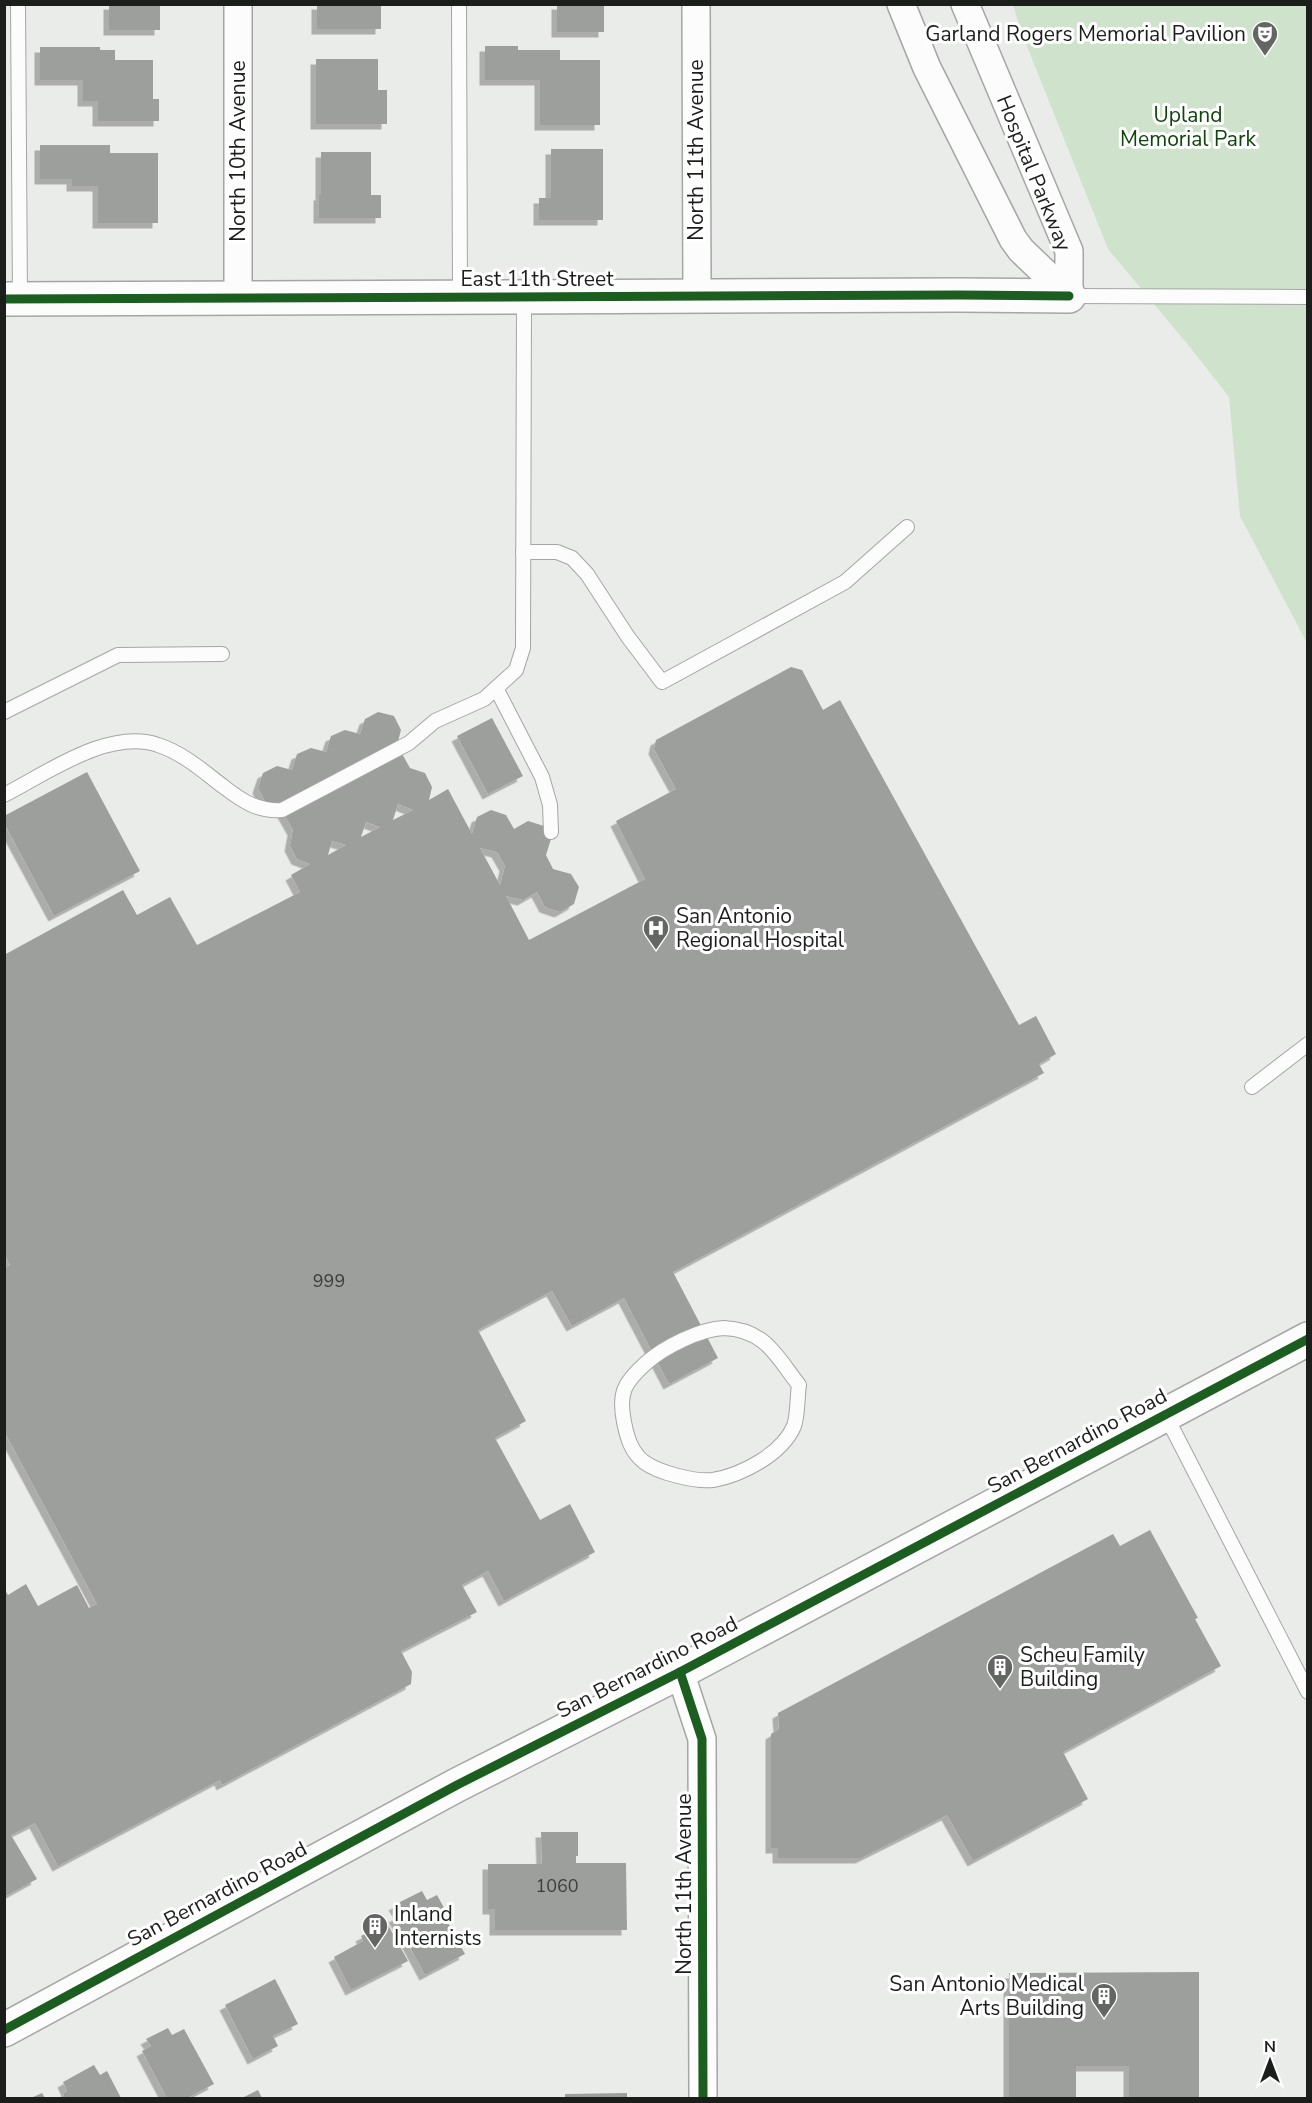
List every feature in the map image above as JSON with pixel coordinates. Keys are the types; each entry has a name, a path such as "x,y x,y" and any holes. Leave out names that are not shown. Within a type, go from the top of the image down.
{"street":[{"name":"North 10th Avenue","path":"237,4 238,298"},
{"name":"North 11th Avenue","path":"696,4 697,296"},
{"name":"Hospital Parkway","path":"901,4 927,68 1013,239 1021,250 1069,296"},
{"name":"Hospital Parkway","path":"965,4 1069,251 1069,296"},
{"name":"East 11th Street","path":"12,299 1069,296"},
{"name":"San Bernardino Road","path":"4,2030 457,1785 680,1672 1308,1339"},
{"name":"North 11th Avenue","path":"680,1672 702,1739 703,2098"}],"lane":[{"path":"12,299 18,4"},
{"path":"459,4 460,297"},
{"path":"1069,296 1308,297"},
{"path":"4,795 81,754 111,743 134,740 158,745 187,759 253,806 267,811 282,810 409,743 435,720 484,699 516,670 523,648 524,297"},
{"path":"523,552 557,552 572,558 587,574 628,637 662,682 845,582 907,527"},
{"path":"4,712 118,655 222,654"},
{"path":"496,688 542,777 550,805 551,832"},
{"path":"1252,1087 1308,1044"},
{"path":"724,1328 749,1333 778,1354 799,1386 794,1425 782,1445 754,1466 712,1480 675,1476 644,1462 628,1441 623,1418 622,1395 628,1379 654,1356 703,1331 724,1328"},
{"path":"1166,1414 1308,1692"}],"green space":[{"name":"Upland Memorial Park","path":"1013,5 1307,5 1307,643 1240,516 1229,397 1108,249 1022,34"}],"building":[{"path":"109,4 160,4 160,30 109,30"},
{"path":"317,4 381,4 381,29 317,29"},
{"path":"557,4 604,4 604,32 557,32"},
{"path":"485,46 518,46 518,50 560,50 560,60 600,60 600,125 540,125 540,80 485,80"},
{"path":"40,47 100,47 100,50 115,50 115,60 153,60 153,99 159,99 159,121 98,121 98,101 83,101 83,80 40,80"},
{"path":"316,59 378,59 378,90 387,90 387,124 316,124"},
{"path":"40,145 110,145 110,153 158,153 158,223 98,223 98,186 72,186 72,179 40,179"},
{"path":"551,149 603,149 603,220 539,220 539,198 551,198"},
{"path":"321,152 371,152 371,195 381,195 381,218 319,218"},
{"path":"791,667 802,670 823,710 840,700 1019,1025 1036,1016 1056,1054 1039,1064 1044,1073 673,1272 718,1358 669,1384 624,1298 572,1326 552,1291 478,1330 526,1421 495,1438 540,1520 570,1504 595,1552 504,1601 488,1571 462,1585 477,1612 401,1651 412,1672 411,1684 222,1785 220,1780 58,1866 35,1823 11,1835 37,1879 4,1897 4,1588 8,1595 26,1584 38,1606 77,1585 89,1608 97,1604 4,1431 4,1268 10,1265 4,1254 4,955 123,890 137,915 170,897 197,945 300,892 291,875 310,864 297,859 290,846 293,830 280,807 266,803 258,788 263,773 277,766 292,770 297,754 311,748 326,752 331,736 345,730 360,734 365,719 378,712 394,716 401,730 397,745 410,768 425,773 432,787 429,800 448,789 472,834 477,817 491,810 506,815 514,829 528,821 544,826 551,839 546,855 553,869 571,874 579,887 574,904 560,912 545,907 537,892 523,900 506,896 529,940 645,879 616,821 676,789 654,749 656,740","holes":["398,804 413,810 393,820","366,822 380,827 361,837","332,841 346,845 328,855","480,848 497,852 505,866 500,885"]},
{"path":"492,718 523,776 488,794 457,736"},
{"path":"87,772 140,871 54,916 4,823 4,816"},
{"name":"Scheu Family Building","path":"1150,1530 1198,1618 1195,1619 1221,1666 1063,1752 1088,1799 973,1861 947,1815 861,1858 778,1858 778,1848 771,1848 771,1734 779,1729 778,1713 1113,1534 1120,1546"},
{"path":"541,1832 578,1832 576,1863 626,1863 627,1930 495,1930 495,1909 488,1909 488,1864 542,1864"},
{"path":"422,1891 427,1900 437,1895 449,1917 446,1919 465,1954 425,1975 394,1917 400,1914 394,1905"},
{"name":"Inland Internists","path":"387,1923 408,1961 351,1990 334,1957 363,1941 361,1936"},
{"name":"San Antonio Medical Arts Building","path":"1199,1972 1199,2098 1129,2098 1129,2066 1076,2066 1076,2098 1009,2098 1009,1973"},
{"path":"275,1979 298,2024 273,2036 278,2046 253,2059 225,2005"},
{"path":"168,2028 172,2035 184,2029 214,2084 187,2098 167,2098 142,2051 151,2046 146,2039"},
{"path":"94,2065 100,2075 107,2071 121,2098 65,2098 63,2094 67,2091 63,2082"},
{"path":"258,2090 262,2098 242,2098"},
{"path":"42,2093 45,2098 31,2098"},
{"path":"627,2093 627,2098 565,2098 565,2094"}],"cycle path":[{"path":"4,299 1069,296"},
{"path":"4,2030 457,1785 680,1672 1308,1339"},
{"path":"680,1672 702,1739 703,2098"}],"place":[{"name":"Garland Rogers Memorial Pavilion","path":"1265,57"},
{"name":"San Antonio Regional Hospital","path":"656,951"},
{"name":"Scheu Family Building","path":"1000,1690"},
{"name":"Inland Internists","path":"375,1949"},
{"name":"San Antonio Medical Arts Building","path":"1104,2019"}]}
